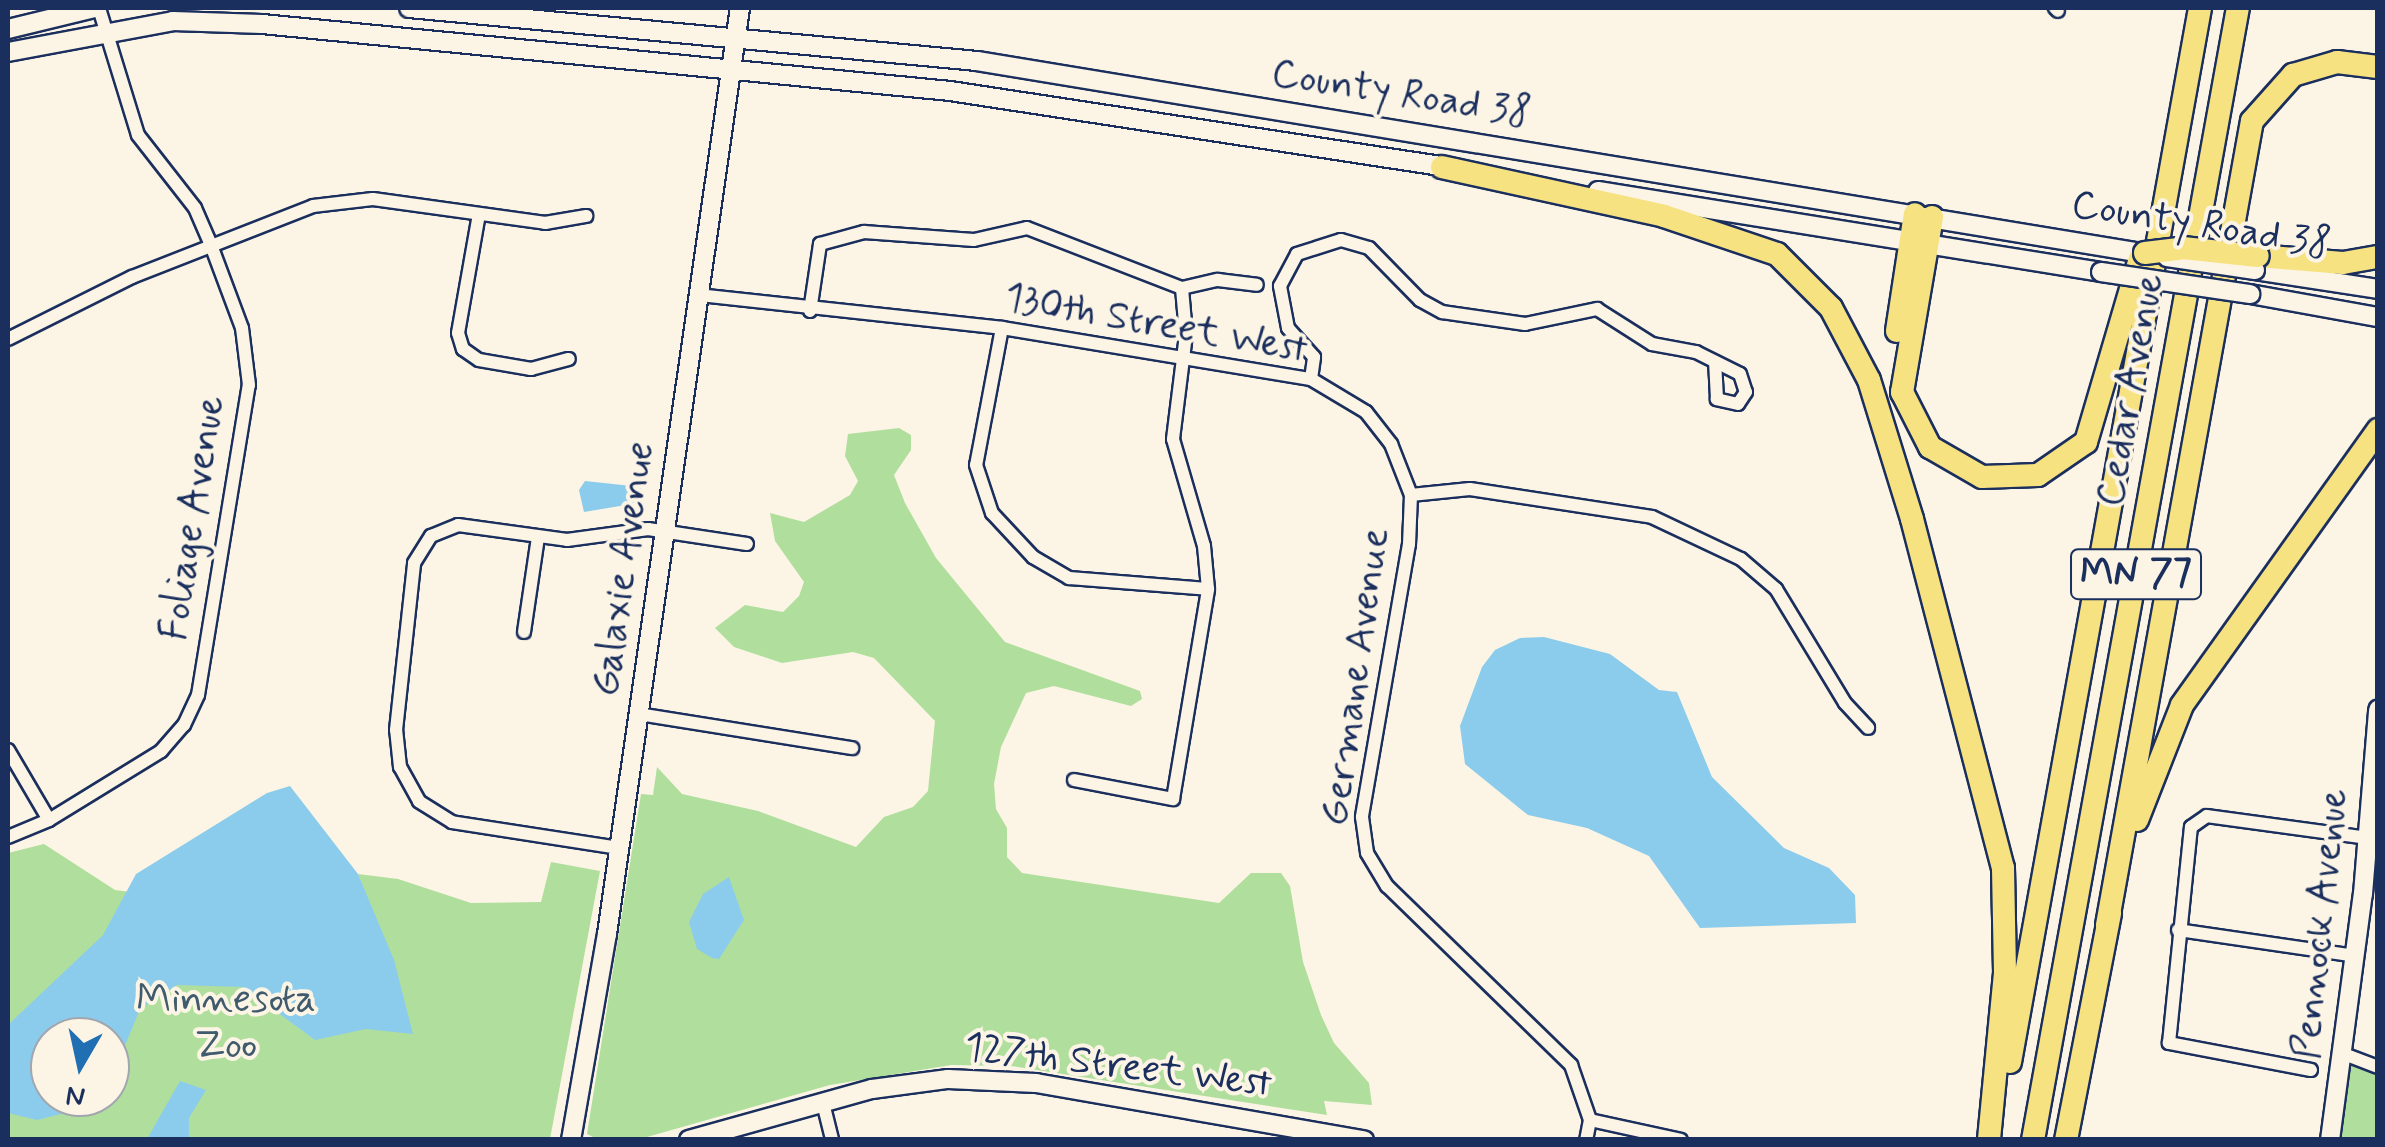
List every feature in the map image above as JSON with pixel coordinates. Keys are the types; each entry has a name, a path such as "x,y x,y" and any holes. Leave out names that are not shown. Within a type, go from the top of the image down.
{"highway":[{"name":"Cedar Avenue","path":"1992,1140 2200,8"},
{"name":"Cedar Avenue","path":"2033,1140 2238,8"},
{"path":"2066,1140 2252,122 2292,75 2337,62 2378,67"},
{"path":"1923,215 1902,392 1918,430 1930,448 1982,477 2038,475 2066,462 2098,419 2187,82"},
{"path":"1442,166 1664,216 1778,254 1830,308 1868,380 1890,448 2002,868 2005,973 1992,1140"},
{"path":"1890,448 1889,380 1919,243"},
{"path":"2144,253 2182,248 2256,263 2343,263 2378,256"},
{"path":"2107,925 2145,792 2182,705 2378,430"}],"main road":[{"path":"8,29 97,8"},
{"name":"County Road 38","path":"409,8 977,61 2144,253"},
{"name":"Galaxie Avenue","path":"571,1140 620,848 740,8"},
{"name":"County Road 38","path":"8,52 106,30 173,21 262,24 950,91 2378,317"},
{"name":"County Road 38","path":"2256,263 2378,289"},
{"name":"Pennock Avenue","path":"2330,1140 2356,956 2377,714"},
{"name":"127th Street West","path":"689,1140 904,1084 986,1079 1280,1120 1364,1140"}],"street":[{"name":"Foliage Avenue","path":"8,837 49,820 161,752 198,695 249,385 242,328 211,245 195,208 138,135 97,8"},
{"path":"8,340 211,245 346,198 544,223 586,216"},
{"path":"479,214 458,333 463,350 479,360 531,368 569,359"},
{"path":"810,310 820,244 864,232 974,240 1027,228 1182,288 1218,280 1258,285"},
{"path":"1310,378 1314,357 1288,328 1280,286 1296,254 1341,240 1369,248 1430,308 1526,324 1597,309 1652,344 1715,362"},
{"path":"1074,780 1173,799 1208,589 1204,546 1173,439 1184,356 1182,288"},
{"name":"130th Street West","path":"699,295 1002,328 1310,378 1366,412 1391,444 1411,495"},
{"path":"1002,328 976,465 992,513 1032,557 1070,578 1208,589"},
{"path":"1411,495 1470,489 1652,517 1699,534 1776,589 1845,703 1868,728"},
{"name":"Germane Avenue","path":"1411,495 1409,544 1362,817 1367,853 1387,886 1571,1065 1590,1120"},
{"path":"620,848 452,822 419,800 400,767 396,730 407,602 421,547 458,525 588,540 626,528 747,544"},
{"path":"524,632 538,537"},
{"path":"639,714 852,748"},
{"path":"8,750 49,820"},
{"path":"2311,1070 2179,1050 2168,1039 2178,930 2197,818 2367,838"},
{"path":"2178,930 2356,956"},
{"path":"2344,1054 2378,1066"},
{"path":"823,1103 832,1140"},
{"path":"1586,1140 1590,1120 1681,1140"}],"green space":[{"path":"899,428 911,435 911,450 894,475 905,503 936,558 1005,642 1140,691 1142,699 1131,706 1054,686 1026,693 1001,747 994,784 996,809 1007,828 1007,857 1022,873 1219,903 1251,873 1281,873 1290,886 1303,962 1321,1015 1334,1043 1369,1083 1372,1105 1324,1101 1327,1115 1011,1066 951,1065 830,1085 647,1137 599,1140 587,1134 641,794 653,795 657,767 682,794 758,811 856,847 884,817 913,807 928,791 935,721 874,658 853,652 782,663 734,647 715,628 745,605 783,612 799,596 804,582 775,541 770,513 804,522 850,495 858,481 845,456 848,434"},
{"name":"Minnesota Zoo","path":"44,844 115,890 377,924 358,874 398,879 471,903 541,902 551,862 600,871 550,1139 8,1139 8,853"},
{"path":"2351,1064 2377,1074 2377,1139 2339,1139"}],"water":[{"path":"585,481 641,487 638,503 584,512 579,490"},
{"path":"1544,637 1610,654 1659,690 1677,692 1712,777 1784,848 1829,868 1855,895 1856,923 1700,928 1649,856 1587,828 1528,815 1465,764 1460,726 1482,667 1495,650 1520,638"},
{"path":"290,786 358,874 394,960 413,1034 366,1029 315,1040 243,987 177,985 140,1009 130,1033 130,1017 30,1017 30,1117 49,1117 37,1120 8,1113 8,1025 103,935 136,874 267,793"},
{"path":"729,877 744,920 719,959 712,958 697,949 689,922 703,894"},
{"path":"180,1081 206,1090 189,1118 189,1139 147,1139"}]}
